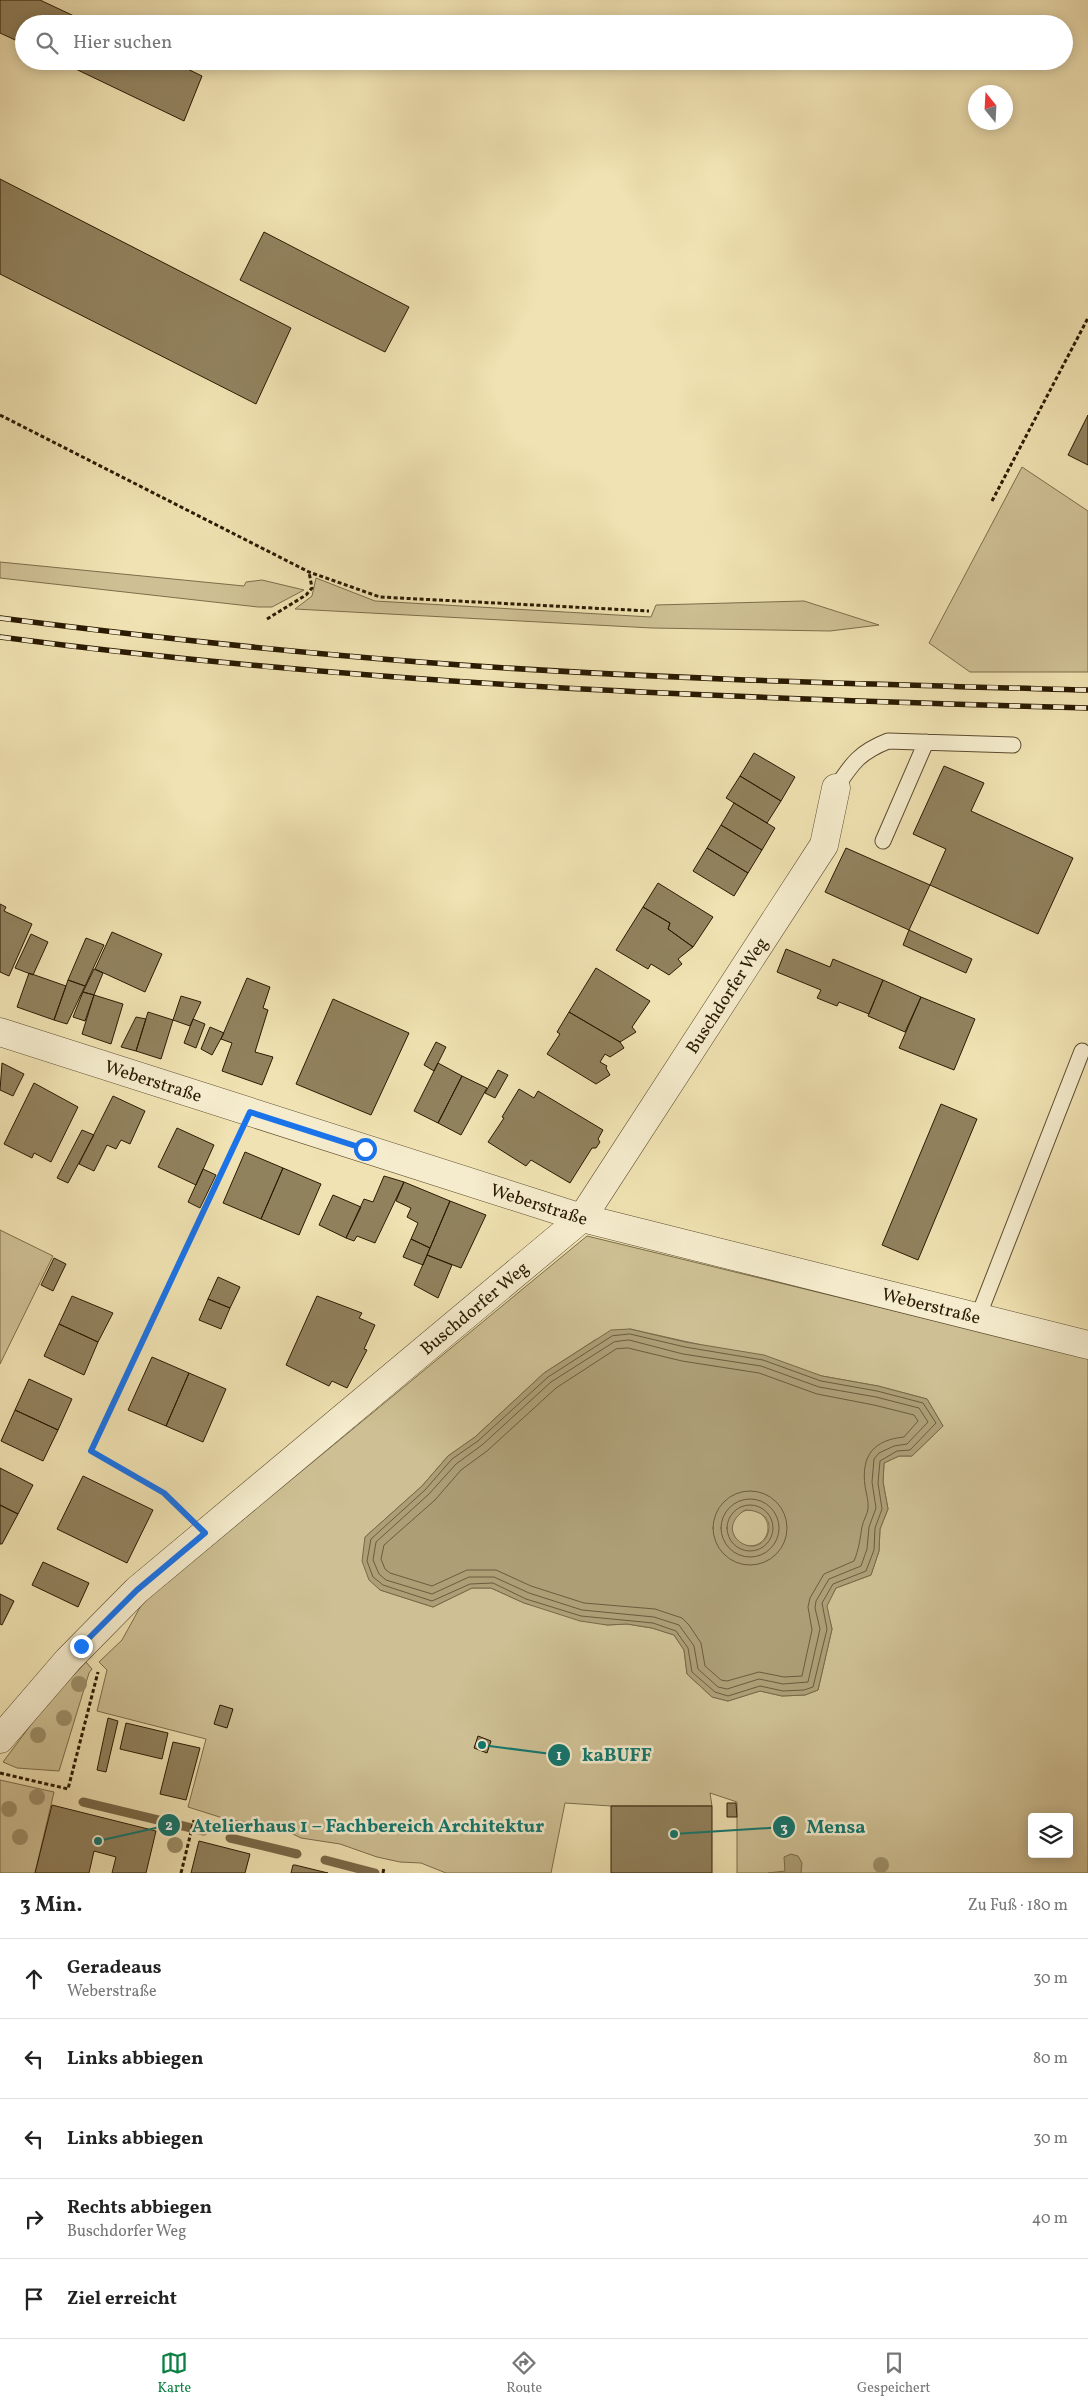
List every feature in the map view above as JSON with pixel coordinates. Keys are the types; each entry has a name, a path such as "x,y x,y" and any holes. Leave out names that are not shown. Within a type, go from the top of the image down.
{"street":[{"name":"Buschdorfer Weg","path":"0,1739 25,1708 81,1646 137,1590 582,1218 824,845 836,788"},
{"name":"Weberstraße","path":"0,1032 582,1218 1088,1344"}],"lane":[{"path":"836,788 853,761 871,748 888,741 1014,745"},
{"path":"883,841 926,742"},
{"path":"978,1317 1082,1051"}],"path":[{"path":"992,501 1088,318"},
{"path":"0,415 309,572 380,597 649,611"},
{"path":"267,619 306,595 312,588 309,572"},
{"path":"205,1533 164,1493 91,1451 250,1112"},
{"path":"0,1773 68,1789 99,1673 81,1646"},
{"path":"180,1873 194,1820"},
{"path":"383,1873 384,1867"}],"shaded area":[{"path":"1022,467 1088,511 1088,672 970,672 929,643"},
{"path":"0,562 244,586 246,582 262,580 304,590 272,607 258,607 0,578"},
{"path":"316,578 375,601 651,617 656,605 804,601 879,625 830,631 652,628 295,609 312,596"},
{"path":"0,1230 53,1256 0,1364"},
{"path":"587,1236 1088,1358 1088,1873 737,1873 737,1802 710,1793 712,1806 611,1806 565,1803 551,1873 446,1873 421,1863 400,1862 377,1857 340,1844 301,1838 289,1832 249,1822 229,1820 188,1807 206,1739 97,1711 107,1670 99,1662 122,1640 143,1602","holes":["630,1329 724,1350 822,1376 878,1386 927,1399 943,1426 912,1456 899,1456 884,1463 883,1482 888,1509 880,1529 879,1551 871,1575 836,1588 826,1606 832,1629 818,1690 805,1695 782,1696 760,1691 728,1701 712,1697 687,1674 684,1650 674,1635 652,1628 627,1624 607,1625 524,1603 491,1588 472,1588 433,1607 380,1590 365,1537 422,1486 448,1456 475,1437 544,1373 595,1340"]},
{"path":"750,1510 757,1511 763,1515 767,1521 767,1535 763,1541 757,1545 750,1546 743,1545 737,1541 733,1535 732,1528 733,1521 737,1515 743,1511"},
{"path":"86,1662 92,1669 89,1673 59,1771 17,1768 3,1762 45,1706"},
{"path":"0,1780 54,1792 35,1873 0,1873"}],"water":[{"path":"630,1329 685,1342 764,1355 822,1376 878,1386 927,1399 943,1426 912,1456 899,1456 884,1463 883,1482 888,1509 880,1529 879,1551 871,1575 836,1588 827,1606 832,1629 818,1690 805,1695 782,1696 760,1691 728,1701 712,1697 687,1674 684,1650 674,1635 652,1628 627,1624 607,1625 580,1621 524,1603 491,1588 472,1588 433,1607 380,1590 369,1580 362,1561 365,1537 422,1486 448,1456 475,1437 544,1373 611,1330","holes":["745,1510 755,1511 763,1515 768,1523 768,1533 763,1542 755,1546 740,1542 734,1536 732,1528 736,1519"]},
{"path":"791,1854 798,1856 802,1863 801,1873 768,1873 785,1871 784,1857"}],"building":[{"path":"0,0 40,0 72,15 15,15 15,40 0,33"},
{"path":"78,70 190,70 202,76 184,121"},
{"path":"0,179 291,328 256,404 0,274"},
{"path":"264,232 409,307 385,352 240,280"},
{"path":"1088,415 1088,465 1068,455"},
{"path":"754,753 795,777 781,801 740,776"},
{"path":"944,766 984,783 971,811 1073,858 1038,934 930,885 946,849 913,834"},
{"path":"740,776 781,801 767,823 726,798"},
{"path":"734,803 775,828 762,850 721,825"},
{"path":"721,825 762,850 748,873 707,848"},
{"path":"707,848 748,873 734,896 693,871"},
{"path":"846,848 930,885 909,930 825,892"},
{"path":"658,883 713,917 693,947 668,929 670,923 643,907"},
{"path":"0,904 6,907 4,911 32,924 9,976 0,972"},
{"path":"643,907 670,923 668,929 693,947 678,959 682,964 669,975 651,964 648,969 616,950"},
{"path":"909,930 972,959 966,973 903,945"},
{"path":"112,932 162,954 145,992 95,969"},
{"path":"31,934 48,942 33,975 15,968"},
{"path":"86,938 104,945 85,986 68,980"},
{"path":"786,949 830,967 833,959 883,980 869,1014 839,1002 837,1006 817,998 821,990 777,972"},
{"path":"596,968 650,1001 632,1027 636,1032 620,1042 569,1012"},
{"path":"94,969 103,973 94,995 83,992"},
{"path":"29,973 66,986 54,1020 17,1007"},
{"path":"247,978 270,987 263,1008 268,1010 255,1052 273,1057 262,1085 222,1071 232,1043 221,1039"},
{"path":"68,980 85,986 67,1024 54,1020"},
{"path":"883,980 921,997 905,1032 868,1016"},
{"path":"83,992 94,995 85,1021 73,1017"},
{"path":"94,995 123,1004 111,1044 82,1034"},
{"path":"181,996 201,1002 190,1026 173,1020"},
{"path":"921,997 975,1019 954,1070 899,1048"},
{"path":"333,999 409,1033 371,1115 296,1084"},
{"path":"148,1012 173,1020 161,1059 136,1051"},
{"path":"569,1012 620,1042 624,1048 610,1057 605,1054 600,1062 607,1066 606,1068 610,1075 596,1084 547,1054 560,1034 557,1032"},
{"path":"136,1017 146,1019 136,1051 121,1047"},
{"path":"193,1019 205,1024 196,1048 184,1043"},
{"path":"210,1027 224,1033 212,1055 201,1049"},
{"path":"436,1042 446,1047 434,1071 424,1065"},
{"path":"2,1063 24,1074 13,1096 0,1090"},
{"path":"438,1063 462,1076 438,1123 414,1111"},
{"path":"498,1070 508,1075 495,1098 485,1093"},
{"path":"462,1076 487,1088 461,1135 438,1123"},
{"path":"34,1083 78,1107 51,1162 34,1153 32,1158 4,1144"},
{"path":"519,1089 534,1098 538,1091 603,1130 598,1139 600,1142 596,1148 592,1148 570,1183 531,1160 526,1166 488,1142 504,1118 502,1117"},
{"path":"113,1096 145,1111 130,1144 121,1140 116,1149 107,1145 94,1171 79,1164"},
{"path":"941,1104 977,1119 918,1260 882,1245"},
{"path":"177,1128 214,1145 196,1185 158,1167"},
{"path":"82,1130 94,1135 68,1183 57,1178"},
{"path":"245,1152 283,1168 261,1219 223,1203"},
{"path":"283,1168 321,1184 299,1235 261,1219"},
{"path":"203,1169 216,1175 200,1208 188,1202"},
{"path":"384,1176 404,1182 375,1243 357,1236 354,1241 346,1238 364,1199 373,1202"},
{"path":"404,1182 450,1201 430,1248 411,1239 418,1223 407,1217 411,1208 396,1201"},
{"path":"333,1195 361,1207 346,1238 319,1225"},
{"path":"450,1201 486,1215 461,1268 427,1255"},
{"path":"411,1239 430,1248 423,1265 403,1257"},
{"path":"427,1255 452,1265 438,1298 414,1285"},
{"path":"54,1258 66,1264 53,1291 41,1285"},
{"path":"218,1277 240,1287 230,1308 208,1299"},
{"path":"72,1296 113,1313 98,1342 59,1324"},
{"path":"317,1296 362,1313 359,1318 375,1325 364,1349 367,1350 347,1388 332,1381 329,1386 286,1365"},
{"path":"208,1299 230,1308 221,1329 199,1320"},
{"path":"59,1324 98,1342 84,1375 44,1356"},
{"path":"152,1357 189,1373 166,1426 128,1410"},
{"path":"189,1373 226,1389 203,1442 166,1426"},
{"path":"29,1379 72,1399 58,1430 15,1410"},
{"path":"15,1410 58,1430 43,1461 1,1441"},
{"path":"0,1468 33,1485 18,1514 0,1505"},
{"path":"83,1476 153,1510 127,1563 57,1529"},
{"path":"0,1505 18,1514 2,1544 0,1544"},
{"path":"43,1562 89,1583 78,1607 32,1585"},
{"path":"0,1594 14,1601 2,1625 0,1624"},
{"path":"220,1705 233,1709 227,1728 214,1724"},
{"path":"108,1718 118,1721 106,1772 97,1770"},
{"path":"126,1723 168,1733 162,1759 120,1749"},
{"path":"478,1736 491,1741 487,1753 474,1748"},
{"path":"173,1742 200,1748 186,1800 160,1794"},
{"path":"727,1803 736,1803 737,1817 727,1817"},
{"path":"52,1805 156,1831 146,1873 112,1873 116,1857 94,1851 89,1873 35,1873"},
{"path":"611,1806 712,1806 712,1873 611,1873"},
{"path":"199,1841 250,1854 245,1873 191,1873"},
{"path":"293,1865 295,1865 328,1873 291,1873"}],"waterway":[{"path":"83,1802 204,1831"},
{"path":"230,1838 297,1854"},
{"path":"325,1860 375,1873"}],"railway":[{"path":"0,618 262,648 503,668 754,680 1088,690"},
{"path":"0,637 271,667 543,687 679,694 1088,708"}],"place":[{"name":"kaBUFF","path":"482,1745"},
{"name":"Mensa","path":"674,1834"},
{"name":"Atelierhaus 1 – Fachbereich Architektur","path":"98,1841"}],"route":[{"path":"81,1646 137,1590 205,1533 164,1493 91,1451 250,1112 365,1149"}]}
